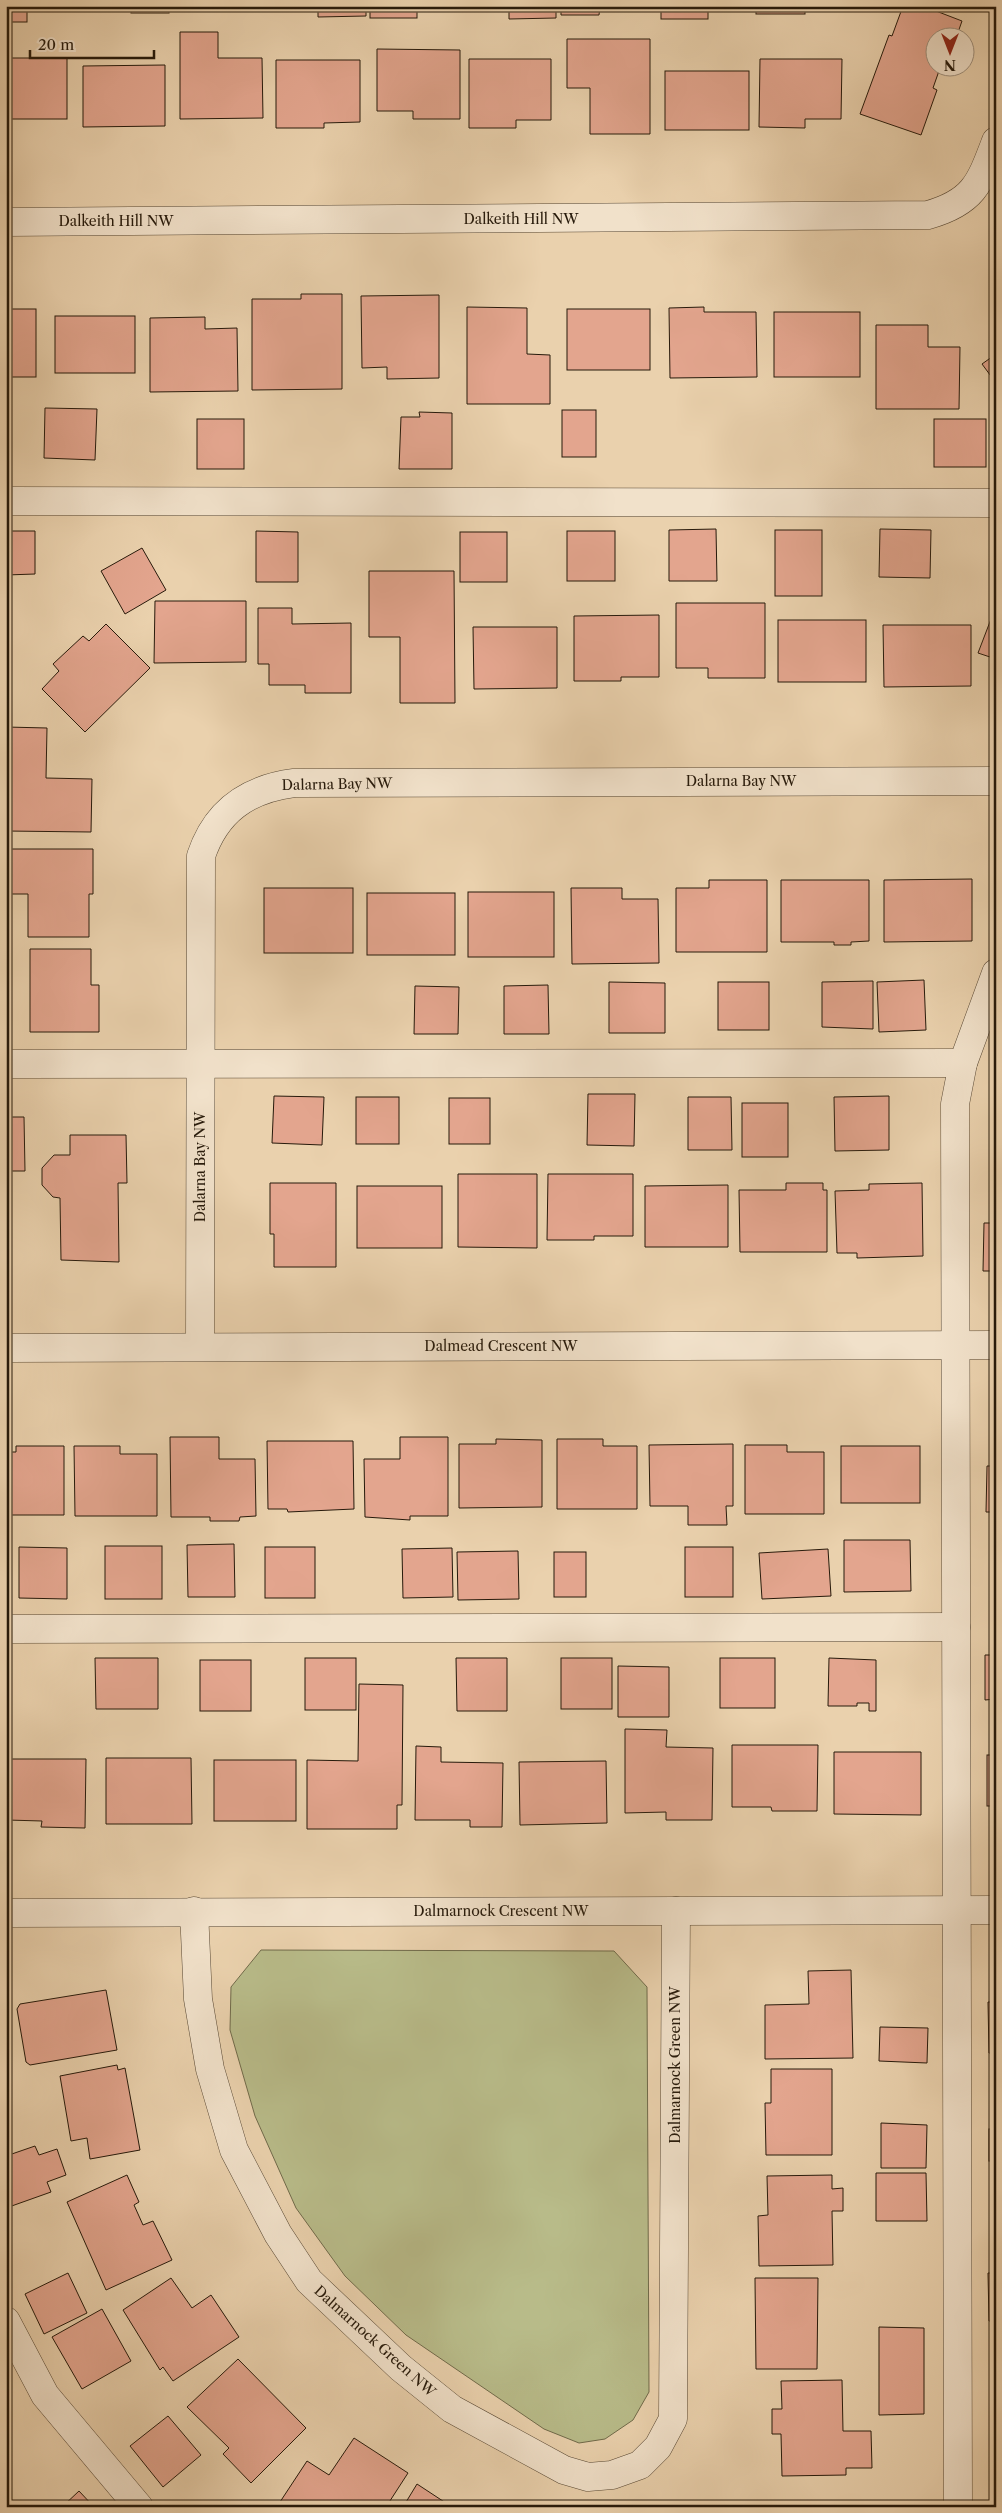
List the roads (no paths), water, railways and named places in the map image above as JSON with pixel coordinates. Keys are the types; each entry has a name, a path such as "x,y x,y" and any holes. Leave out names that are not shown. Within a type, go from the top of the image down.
{"street":[{"name":"Dalkeith Hill NW","path":"6,222 928,216 947,210 965,200 975,188 996,141"},
{"path":"6,501 996,503"},
{"name":"Dalarna Bay NW","path":"200,1346 201,856 207,837 221,817 245,798 270,786 294,783 996,781"},
{"path":"958,2507 955,1104 963,1063 996,974"},
{"path":"6,1064 963,1063"},
{"name":"Dalmead Crescent NW","path":"6,1348 996,1345"},
{"path":"6,1629 956,1627"},
{"name":"Dalmarnock Crescent NW","path":"6,1912 996,1910"},
{"name":"Dalmarnock Green NW","path":"194,1911 198,1999 210,2069 234,2150 278,2234 309,2281 401,2368 452,2409 564,2470 588,2477 612,2475 640,2465 658,2447 673,2419 676,1911"},
{"path":"6,2321 45,2395 85,2445 139,2507"}]}
